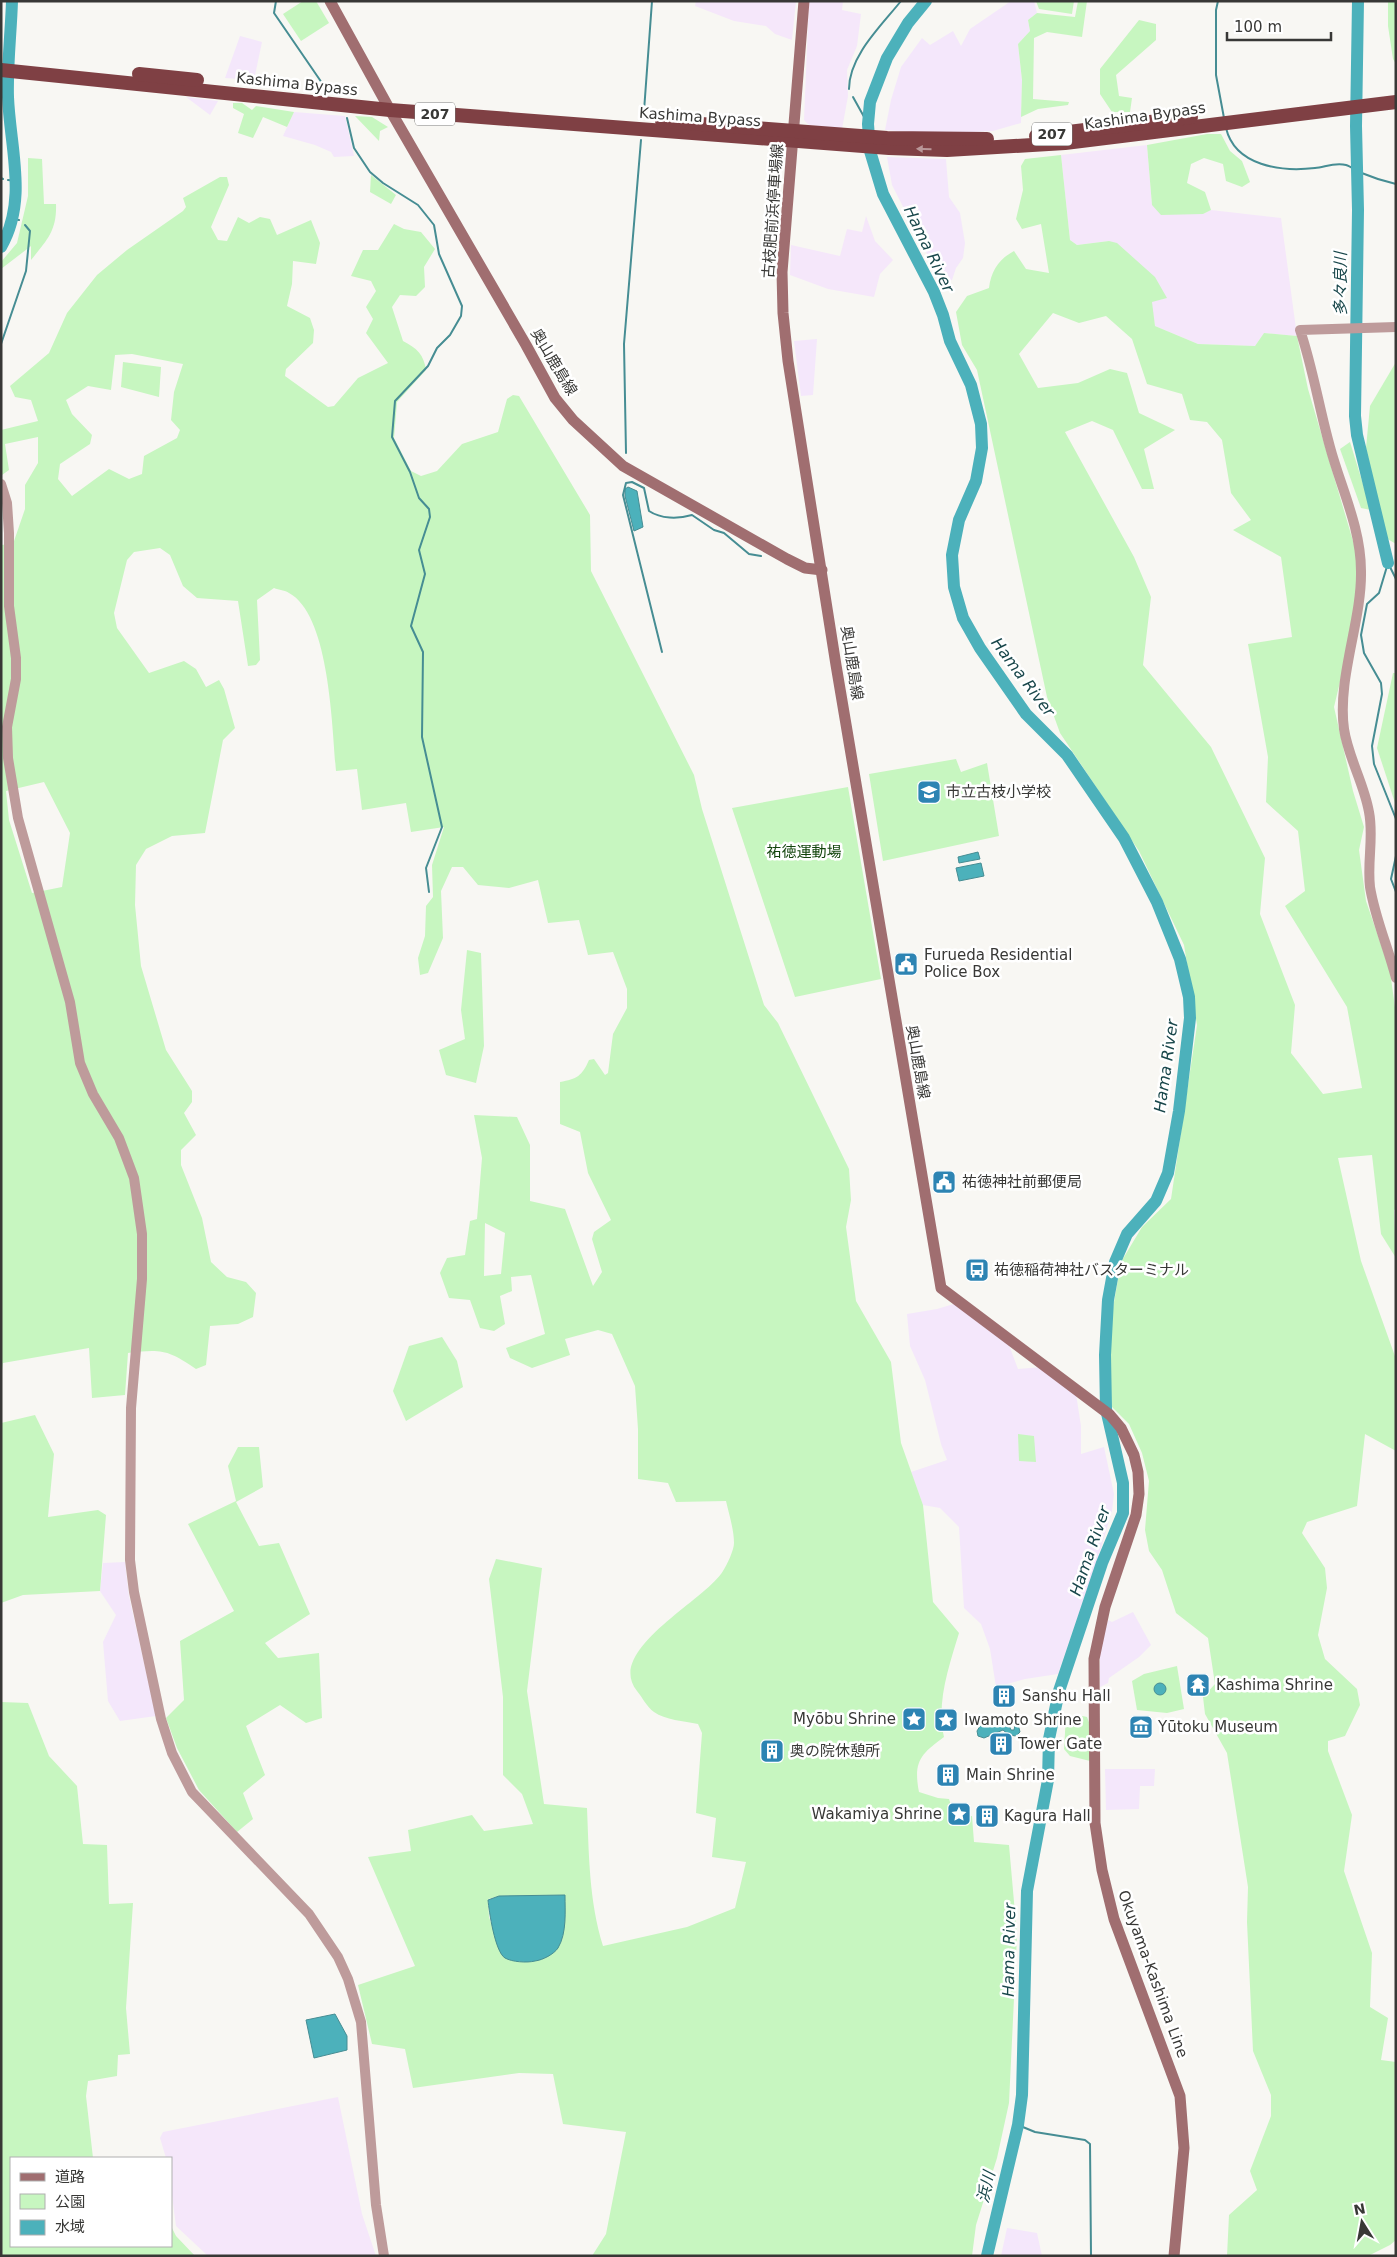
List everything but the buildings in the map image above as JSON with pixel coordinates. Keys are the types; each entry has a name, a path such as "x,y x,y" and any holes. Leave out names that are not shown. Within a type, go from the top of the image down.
{"highway":[{"name":"Kashima Bypass","path":"1,60 20,67 387,105 888,143 947,150 1065,143 1396,93"},
{"name":"Kashima Bypass","path":"1,70 20,67"},
{"name":"Kashima Bypass","path":"1216,119 1396,102"}],"main road":[{"name":"奥山鹿島線","path":"330,1 387,105 442,196 526,344 543,379 555,398 573,420 623,466 787,559 805,568 822,570 941,1288 1110,1415 1128,1440"},
{"name":"古枝肥前浜停車場線","path":"804,1 794,136 784,228 783,313 822,570"},
{"name":"Okuyama-Kashima Line","path":"1128,1440 1138,1472 1139,1494 1136,1515 1105,1606 1095,1651 1093,1703 1095,1823 1102,1870 1114,1918 1180,2096 1184,2148 1174,2256"}],"street":[{"path":"1396,327 1300,330 1332,457 1351,510 1359,548 1361,587 1348,664 1344,728 1348,746 1364,788 1370,813 1372,838 1369,862 1370,886 1396,978"},
{"path":"1,484 7,503 9,606 16,658 16,679 7,727 8,758 17,809 70,1002 80,1063 93,1094 119,1138 134,1178 142,1234 142,1279 131,1408 130,1560 134,1592 161,1719 172,1753 192,1792 309,1914 338,1957 348,1978 361,2022 376,2205 384,2256"}],"shaded area":[{"path":"696,1 796,1 792,40 775,34 766,26 734,21 695,6"},
{"path":"809,1 843,1 842,10 861,14 857,46 847,70 848,96 842,129 809,125 804,120"},
{"path":"1011,1 1034,1 1037,13 1028,20 1030,31 1018,44 1022,80 1021,123 993,131 933,134 885,130 891,100 901,67 922,38 930,45 953,31 961,46 970,29"},
{"path":"240,36 262,42 254,80 225,78"},
{"path":"186,97 218,101 210,115"},
{"path":"294,112 345,116 354,156 334,157 331,152 315,145 283,136"},
{"path":"1147,145 1152,205 1203,214 1211,210 1281,218 1297,336 1264,333 1255,346 1198,344 1155,326 1151,302 1166,298 1109,241 1077,245 1070,240 1061,155"},
{"path":"887,157 946,159 949,197 960,213 965,243 963,258 956,268 952,280 942,283 892,185"},
{"path":"866,216 875,241 893,260 880,274 874,297 828,289 790,275 791,245 840,256 847,229 862,232"},
{"path":"817,339 813,395 801,396 794,341"},
{"path":"957,1303 1007,1340 1018,1369 1043,1367 1076,1394 1081,1426 1081,1454 1104,1447 1114,1494 1112,1511 1101,1548 1058,1674 1025,1679 996,1687 990,1649 981,1624 964,1608 959,1527 940,1508 923,1505 911,1472 947,1460 941,1444 925,1380 910,1346 907,1314 937,1309"},
{"path":"125,1562 129,1596 156,1716 120,1721 108,1701 103,1642 116,1615 100,1591 103,1563"},
{"path":"1133,1612 1151,1645 1139,1657 1109,1678 1108,1683 1100,1687 1100,1649 1108,1620 1112,1622"},
{"path":"1105,1769 1155,1769 1154,1786 1140,1786 1139,1809 1106,1810"},
{"path":"338,2097 362,2214 376,2256 208,2256 176,2226 172,2196 172,2157 166,2157 160,2138 163,2132"},
{"path":"1007,2228 1037,2233 1042,2256 1001,2256"}],"green space":[{"path":"303,1 316,1 329,23 301,41 283,14"},
{"path":"1036,1 1074,1 1072,14 1039,9"},
{"path":"1078,1 1087,1 1082,37 1047,32 1034,38 1033,99 1069,102 1068,105 1038,109 1021,117 1022,80 1018,44 1030,31 1028,20 1037,13 1075,17"},
{"path":"1388,1 1396,1 1396,64 1393,59 1388,26"},
{"path":"1139,20 1156,24 1156,40 1116,75 1119,96 1132,98 1130,112 1112,112 1100,94 1100,69"},
{"path":"233,103 242,103 252,110 256,106 294,112 287,127 263,117 253,138 238,133 244,114 233,108"},
{"path":"355,116 372,117 388,127 380,131 379,141"},
{"path":"1207,134 1221,134 1230,151 1242,161 1250,182 1242,187 1226,181 1223,164 1204,158 1191,164 1187,183 1205,192 1211,210 1203,214 1161,215 1152,205 1147,145"},
{"path":"1061,155 1070,240 1077,245 1109,241 1117,243 1155,277 1167,298 1152,302 1155,326 1198,344 1255,346 1264,333 1297,336 1308,389 1361,568 1345,661 1334,707 1353,791 1364,827 1359,850 1366,901 1390,971 1396,1015 1396,1209 1394,1210 1396,1258 1381,1234 1372,1155 1338,1158 1361,1261 1396,1359 1396,1451 1365,1434 1357,1506 1307,1522 1302,1533 1325,1568 1327,1588 1318,1635 1325,1659 1357,1689 1360,1705 1345,1736 1328,1741 1328,1751 1352,1815 1344,1871 1372,1953 1370,2007 1388,2018 1381,2060 1396,2062 1396,2240 1368,2256 1227,2256 1229,2215 1257,2190 1250,2171 1271,2116 1271,2095 1253,2051 1247,1922 1248,1887 1227,1753 1205,1714 1203,1697 1215,1684 1208,1638 1176,1613 1162,1570 1149,1551 1145,1530 1149,1481 1142,1453 1129,1424 1111,1406 1110,1325 1121,1262 1142,1227 1171,1199 1197,1025 1184,945 1139,851 1060,733 1047,697 977,370 962,345 956,312 967,296 989,288 994,271 1004,258 1014,251 1026,269 1049,273 1041,224 1022,229 1016,219 1023,190 1021,166 1025,159","holes":["1053,313 1079,323 1106,316 1132,339 1147,384 1182,394 1190,420 1207,422 1222,440 1231,493 1251,520 1233,530 1281,557 1292,637 1248,644 1268,757 1266,802 1298,831 1305,891 1285,906 1347,1007 1362,1088 1323,1094 1291,1053 1295,1005 1260,914 1265,858 1211,747 1143,665 1151,597 1134,557 1065,432 1092,421 1113,430 1142,489 1154,489 1144,449 1175,430 1139,413 1127,373 1110,369 1078,383 1038,388 1019,354"]},
{"path":"28,158 42,159 44,204 56,204 55,221 50,235 31,260 31,246 1,269 1,262 17,243 28,196"},
{"path":"371,175 396,195 391,204 370,192"},
{"path":"220,177 227,177 229,185 211,227 218,240 227,241 238,217 249,223 260,217 270,219 277,235 311,220 320,243 316,264 293,261 292,284 287,306 310,318 314,330 313,343 286,369 285,376 328,407 334,406 358,378 388,363 366,333 373,319 366,307 376,291 371,281 351,276 363,250 378,250 394,224 404,229 421,232 435,249 424,267 425,287 416,296 400,295 392,307 403,341 419,352 424,360 426,370 397,402 394,438 411,471 421,476 437,471 462,444 498,432 507,399 513,395 519,396 590,515 591,571 694,775 702,809 764,1005 778,1023 849,1169 851,1200 846,1227 856,1301 891,1362 901,1443 923,1505 933,1602 959,1633 948,1671 943,1698 942,1724 944,1737 924,1754 918,1765 917,1781 919,1792 938,1798 949,1799 953,1811 956,1812 959,1818 972,1816 974,1842 1009,1845 1017,1936 1009,2103 997,2158 976,2225 972,2256 592,2256 606,2234 626,2132 563,2124 553,2074 519,2073 413,2088 405,2049 372,2044 358,1985 415,1966 368,1857 411,1851 408,1830 472,1815 484,1831 533,1824 522,1794 503,1775 503,1697 489,1579 496,1559 542,1568 527,1691 544,1804 587,1808 592,1895 603,1946 687,1927 735,1908 746,1862 712,1857 716,1818 696,1813 702,1733 698,1724 658,1715 647,1705 637,1691 630,1675 634,1659 645,1643 713,1583 723,1571 733,1549 733,1533 726,1501 676,1502 668,1483 638,1479 638,1429 635,1386 612,1334 598,1330 565,1339 570,1355 532,1368 510,1358 506,1348 545,1334 531,1275 511,1277 512,1291 500,1296 505,1324 494,1331 480,1328 470,1300 449,1298 440,1273 447,1258 465,1255 470,1221 477,1219 482,1158 474,1115 517,1117 530,1145 530,1201 565,1209 593,1286 602,1272 592,1239 594,1232 611,1220 588,1173 580,1132 560,1124 560,1082 571,1080 578,1076 584,1070 589,1060 594,1059 605,1075 608,1073 613,1034 627,1008 627,989 613,952 588,955 579,920 548,923 538,880 509,888 478,885 463,867 452,867 441,891 443,938 428,973 420,975 418,958 425,936 426,906 433,897 432,865 444,827 411,832 406,803 362,810 357,769 336,771 330,702 321,648 313,624 303,605 287,592 274,588 257,600 260,660 256,665 248,666 238,601 197,598 183,586 170,555 160,548 134,552 127,560 114,613 117,628 149,673 184,661 196,669 206,687 219,680 224,689 235,728 223,740 205,833 172,836 146,849 136,865 135,905 141,966 166,1050 192,1091 192,1102 184,1113 196,1135 181,1150 181,1165 202,1218 211,1262 227,1277 246,1282 256,1293 253,1317 238,1324 210,1326 206,1365 196,1369 164,1352 128,1353 125,1395 92,1398 89,1348 3,1363 1,1377 1,545 13,544 25,509 25,485 38,463 38,437 5,444 9,470 2,475 1,430 38,421 31,400 15,397 10,386 49,353 67,313 97,275 127,250 183,211 186,207 183,198","holes":["132,354 183,364 174,392 171,420 180,430 177,438 144,456 142,474 129,479 109,469 72,496 58,479 60,464 90,444 92,435 72,414 66,400 88,386 111,390 115,355","44,782 70,833 62,887 32,893 9,820 6,791","485,1223 505,1233 501,1274 484,1276","565,1895 553,1953 533,1961 516,1959 501,1953 489,1917 488,1899 500,1896"]},
{"path":"123,362 161,367 159,397 121,387"},
{"path":"1396,362 1396,544 1386,538 1366,448 1370,406"},
{"path":"1350,442 1371,510 1361,508 1340,449"},
{"path":"1393,673 1396,673 1396,806 1377,748"},
{"path":"956,759 961,772 987,763 999,836 883,861 869,774"},
{"name":"祐徳運動場","path":"848,787 881,979 795,997 732,808"},
{"path":"467,950 481,953 484,1046 476,1083 446,1075 439,1050 465,1039 461,1010"},
{"path":"442,1337 457,1361 463,1387 406,1421 393,1391 409,1346"},
{"path":"35,1415 54,1454 48,1517 98,1510 106,1515 100,1591 23,1595 1,1603 1,1423"},
{"path":"1018,1434 1034,1436 1036,1462 1019,1461"},
{"path":"238,1447 259,1447 263,1487 236,1502 259,1546 279,1543 310,1614 265,1643 278,1658 319,1653 322,1718 306,1723 280,1705 246,1726 265,1775 243,1793 253,1819 237,1832 199,1790 177,1748 166,1718 184,1700 180,1641 234,1611 188,1524 236,1501 228,1466"},
{"path":"1177,1666 1184,1709 1167,1713 1137,1710 1132,1681 1144,1674"},
{"path":"1,1702 28,1703 49,1756 77,1786 83,1844 107,1845 109,1904 133,1903 126,2008 130,2054 118,2055 117,2076 88,2081 86,2096 93,2157 10,2157 10,2247 172,2247 172,2228 176,2236 195,2256 1,2256"},
{"path":"1078,1715 1087,1717 1090,1725 1090,1761 1070,1756 1064,1749 1066,1716"}],"water":[{"path":"628,487 637,491 643,527 634,531 625,496 625,489"},
{"path":"978,852 980,859 959,863 958,857"},
{"path":"981,863 984,876 959,881 956,868"},
{"path":"1160,1683 1166,1689 1160,1695 1154,1689"},
{"path":"993,1722 999,1724 1008,1723 1011,1730 1014,1730 1015,1725 1018,1724 1020,1732 1016,1736 1009,1735 1003,1730 984,1738 978,1736 977,1731 980,1726"},
{"path":"565,1895 563,1936 556,1950 545,1958 532,1962 515,1961 505,1958 501,1954 495,1940 488,1900 499,1896"},
{"path":"335,2014 347,2036 347,2050 314,2058 306,2020"}],"waterway":[{"path":"1,247 14,211 16,192 8,97 12,1"},
{"path":"276,1 274,13 322,83"},
{"path":"644,111 652,1"},
{"path":"849,89 850,77 860,53 901,1"},
{"name":"Hama River","path":"926,1 908,23 887,58 870,102 868,124 870,151 883,194 934,292 950,341 971,385 981,424 982,448 976,481 959,520 952,555 954,587 963,618 980,648 1026,714 1067,755 1124,838 1157,902 1180,959 1189,997 1190,1018 1179,1111 1168,1173 1156,1201 1127,1234 1115,1262 1108,1300 1105,1355 1106,1409 1123,1483 1123,1513 1102,1563 1059,1691 1049,1739 1048,1780 1027,1891 1022,2095 1018,2125 987,2256"},
{"path":"1218,1 1216,10 1216,75 1224,118"},
{"name":"多々良川","path":"1358,1 1356,126 1358,210 1355,416 1357,435 1388,563"},
{"path":"853,97 868,124"},
{"path":"347,118 354,148 370,172 383,183 418,205 434,225 439,254 462,306 461,316 450,335 437,348 428,366 395,401 392,437 410,472 419,498 429,509 430,517 419,550 425,574 411,626 423,652 422,737 442,827 426,868 429,892"},
{"path":"1226,128 1231,141 1239,151 1261,164 1288,169 1342,164 1368,176 1396,184"},
{"path":"626,453 624,344 641,140"},
{"path":"8,180 17,181"},
{"path":"13,219 19,220"},
{"path":"1,344 26,271 30,231 25,225"},
{"path":"662,652 623,495 626,483 632,482 644,488 649,511 654,514 670,518 692,515 714,530 724,533 749,554 761,556"},
{"path":"1388,563 1379,593 1367,604 1361,635 1364,653 1381,683 1382,694 1372,746 1374,764 1396,819"},
{"path":"1388,563 1396,579"},
{"path":"1396,856 1391,879 1396,892"},
{"path":"1018,2125 1035,2132 1085,2140 1090,2144 1091,2256"}],"place":[{"name":"市立古枝小学校","path":"929,792"},
{"name":"Furueda Residential Police Box","path":"906,964"},
{"name":"祐徳神社前郵便局","path":"944,1182"},
{"name":"祐徳稲荷神社バスターミナル","path":"977,1270"},
{"name":"Kashima Shrine","path":"1198,1685"},
{"name":"Sanshu Hall","path":"1004,1696"},
{"name":"Myōbu Shrine","path":"914,1719"},
{"name":"Iwamoto Shrine","path":"946,1720"},
{"name":"Yūtoku Museum","path":"1141,1727"},
{"name":"Tower Gate","path":"1001,1744"},
{"name":"奥の院休憩所","path":"772,1751"},
{"name":"Main Shrine","path":"948,1775"},
{"name":"Wakamiya Shrine","path":"959,1814"},
{"name":"Kagura Hall","path":"987,1816"}],"water label":[{"name":"浜川","path":"986,2187"}]}
